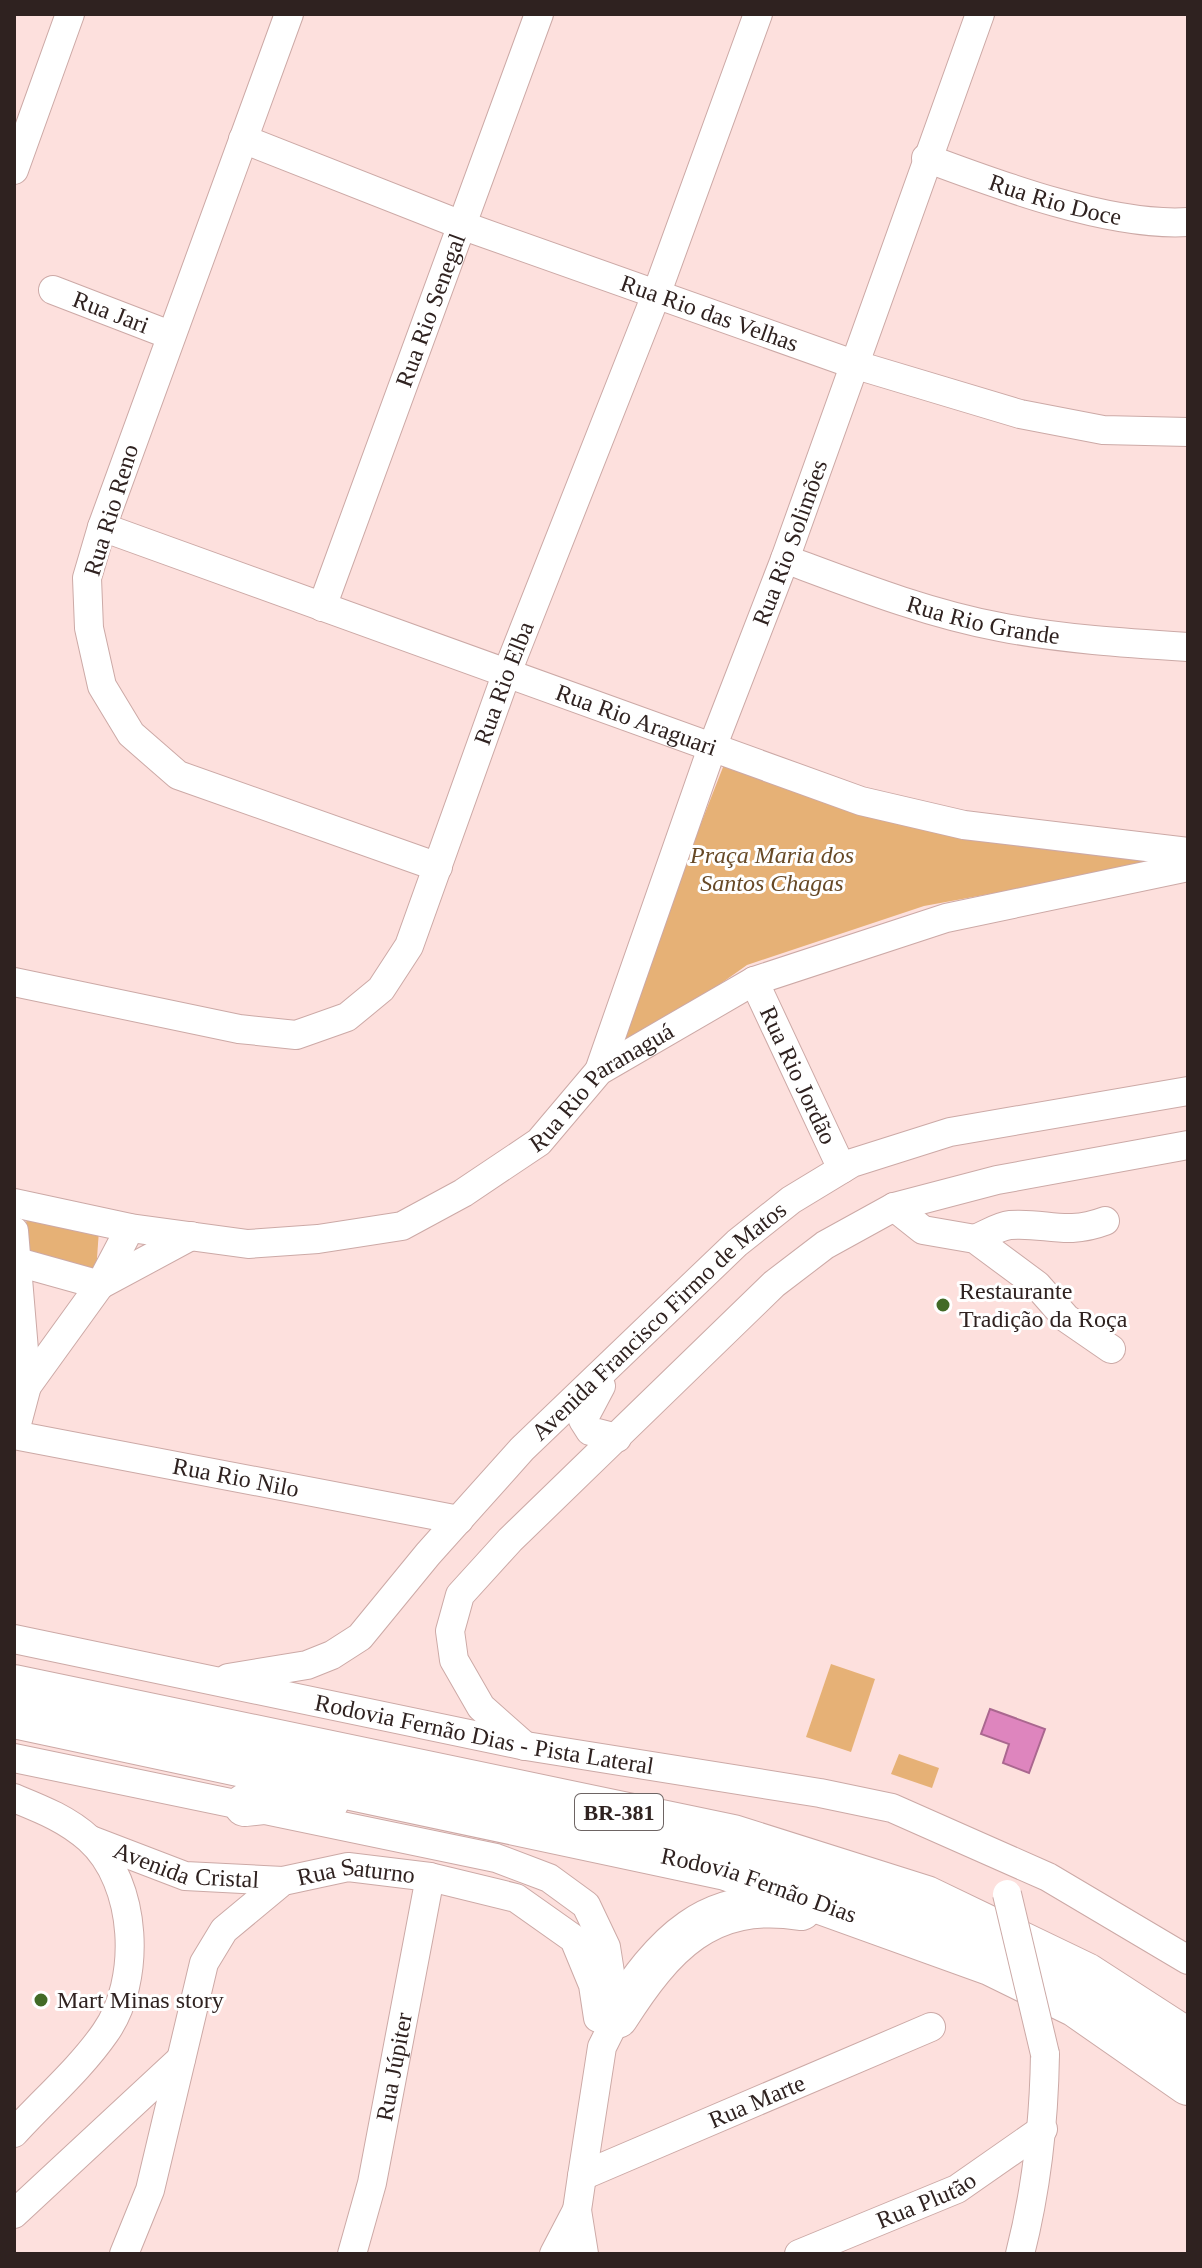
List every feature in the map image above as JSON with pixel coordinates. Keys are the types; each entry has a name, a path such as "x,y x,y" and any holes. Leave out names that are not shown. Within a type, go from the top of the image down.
{"highway":[{"name":"Rodovia Fernão Dias","path":"14,1686 733,1836 926,1897 1086,1974 1188,2040"},
{"name":"Rodovia Fernão Dias","path":"14,1717 726,1869 990,1964 1076,2006 1188,2084"},
{"path":"245,1805 309,1798 493,1828 527,1826"},
{"path":"610,2032 643,1977 695,1926 751,1905 807,1910 974,1964 990,1964"}],"street":[{"path":"14,170 70,14"},
{"name":"Rua Rio Reno","path":"289,14 102,527 87,578 89,628 102,686 131,734 178,775 438,867"},
{"name":"Rua Rio Senegal","path":"322,607 464,226 539,14"},
{"name":"Rua Rio Elba","path":"14,982 239,1029 296,1035 347,1017 381,989 409,946 506,675 656,295 758,14"},
{"name":"Rua Rio Solimões","path":"599,1071 713,745 785,559 980,14"},
{"name":"Rua Rio das Velhas","path":"243,139 464,226 853,364 1020,414 1103,430 1188,432"},
{"name":"Rua Rio Doce","path":"926,158 1010,189 1087,209 1171,223 1188,222"},
{"name":"Rua Jari","path":"53,290 170,335"},
{"name":"Rua Rio Araguari","path":"102,527 506,675 713,745 861,801 964,825 1188,852"},
{"name":"Rua Rio Grande","path":"785,559 901,601 999,627 1188,647"},
{"name":"Rua Rio Paranaguá","path":"14,1203 130,1228 248,1244 318,1239 402,1226 463,1193 539,1142 599,1071 754,981 946,918 1188,867"},
{"name":"Rua Rio Jordão","path":"754,981 842,1169"},
{"name":"Avenida Francisco Firmo de Matos","path":"208,1681 307,1665 332,1655 360,1637 522,1449 737,1243 791,1200 842,1169 950,1132 1188,1091"},
{"path":"526,1746 481,1707 454,1660 450,1631 460,1595 510,1540 774,1284 825,1245 894,1207 997,1180 1188,1145"},
{"path":"894,1207 923,1230 975,1239 1037,1285 1066,1318 1111,1349"},
{"path":"975,1239 1009,1225 1053,1230 1091,1226 1105,1221"},
{"path":"27,1386 100,1285 130,1228"},
{"path":"14,1231 27,1386 14,1435"},
{"path":"15,1262 100,1285 191,1236"},
{"path":"617,1438 590,1431 583,1420 588,1405 628,1350"},
{"name":"Rua Rio Nilo","path":"14,1435 459,1520"},
{"name":"Rodovia Fernão Dias - Pista Lateral","path":"14,1639 526,1746 820,1793 892,1808 954,1834"},
{"path":"14,1758 496,1858 549,1878 586,1905 606,1947 610,2032 577,2210 586,2253 556,2248 577,2210"},
{"path":"14,1798 54,1813 91,1840 111,1869 130,1934 121,2001 106,2032 14,2133"},
{"path":"954,1834 995,1872 1007,1894 1045,2054 1043,2129 1033,2203 1020,2254"},
{"name":"BR-381","path":"954,1834 1061,1884 1188,1960"},
{"name":"Avenida Cristal","path":"91,1840 185,1876 283,1881"},
{"name":"Rua Saturno","path":"124,2254 150,2190 204,1963 224,1930 283,1881 348,1867 430,1877 516,1898 574,1939 610,2032"},
{"name":"Rua Júpiter","path":"352,2254 372,2183 430,1877"},
{"name":"Rua Marte","path":"582,2176 931,2027"},
{"path":"14,2214 181,2059"},
{"name":"Rua Plutão","path":"799,2254 957,2189 1043,2129"}],"green space":[{"name":"Praça Maria dos Santos Chagas","path":"727,757 847,811 975,836 1143,852 1149,865 924,906 747,965 634,1045 618,1035"},
{"path":"27,1214 99,1230 96,1272 23,1256"},
{"path":"831,1664 875,1679 851,1752 806,1737"},
{"path":"899,1754 939,1768 932,1788 891,1774"}],"shaded area":[{"path":"990,1709 1045,1729 1029,1773 1003,1763 1009,1744 981,1734"}],"place":[{"name":"Restaurante Tradição da Roça","path":"943,1305"},
{"name":"Mart Minas story","path":"41,2000"}]}
